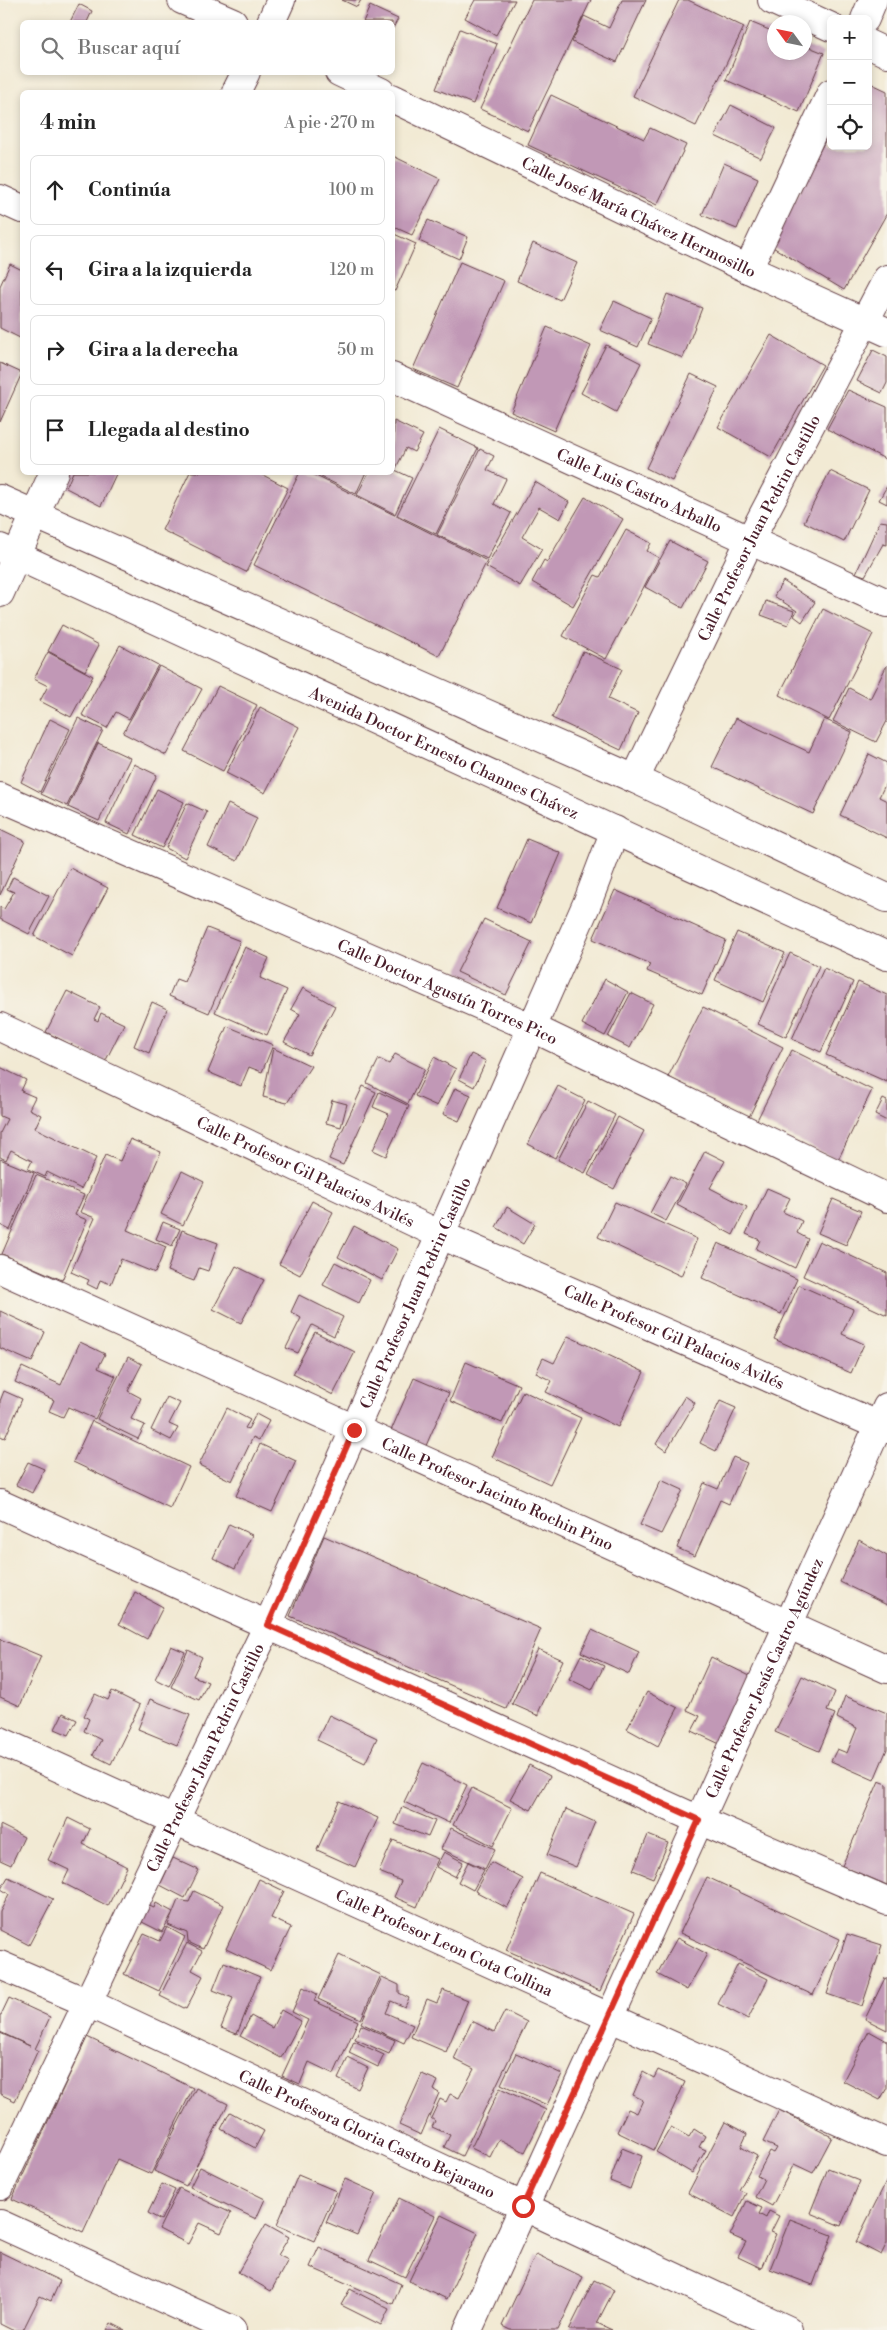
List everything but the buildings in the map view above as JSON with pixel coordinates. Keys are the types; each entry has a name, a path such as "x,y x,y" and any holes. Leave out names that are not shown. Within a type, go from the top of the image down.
{"street":[{"path":"182,0 227,20"},
{"path":"272,20 281,0"},
{"path":"772,0 827,25"},
{"path":"867,15 873,0"},
{"path":"872,46 887,53"},
{"path":"237,90 244,75"},
{"path":"345,75 377,90"},
{"name":"Calle José María Chávez Hermosillo","path":"395,99 748,269 876,327"},
{"path":"748,269 827,101"},
{"path":"0,199 20,208"},
{"name":"Calle Profesor Juan Pedrin Castillo","path":"635,779 750,540 876,327 887,279"},
{"name":"Calle Luis Castro Arballo","path":"395,378 887,603"},
{"path":"0,593 9,552 35,515 53,475"},
{"path":"0,499 635,779 887,898"},
{"name":"Avenida Doctor Ernesto Channes Chávez","path":"9,552 887,956"},
{"name":"Calle Doctor Agustín Torres Pico","path":"0,797 533,1028 887,1198"},
{"name":"Calle Profesor Juan Pedrin Castillo","path":"0,2186 268,1625 533,1028 588,901 615,830"},
{"name":"Calle Profesor Gil Palacios Avilés","path":"0,1027 441,1235 884,1420"},
{"name":"Calle Profesor Jacinto Rochin Pino","path":"0,1269 887,1669"},
{"name":"Calle Profesor Jesús Castro Agúndez","path":"468,2330 699,1820 884,1420"},
{"path":"0,1504 699,1820 887,1901"},
{"name":"Calle Profesor Leon Cota Collina","path":"0,1741 887,2143"},
{"name":"Calle Profesora Gloria Castro Bejarano","path":"0,1965 88,2003 788,2330"},
{"path":"0,2224 232,2330"}],"route":[{"path":"354,1430 268,1625 699,1820 523,2206"}]}
